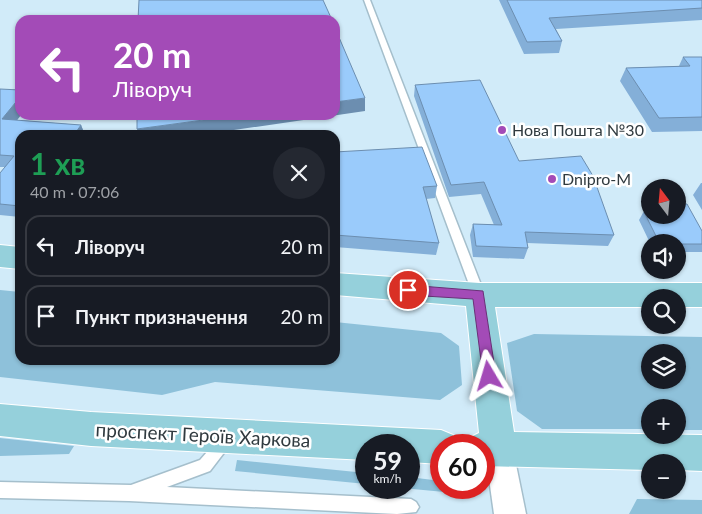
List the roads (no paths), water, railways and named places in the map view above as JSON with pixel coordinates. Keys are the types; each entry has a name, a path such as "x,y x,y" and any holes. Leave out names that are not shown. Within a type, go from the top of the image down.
{"main road":[{"path":"0,256 15,258"},
{"path":"340,284 479,295 702,295"},
{"path":"479,295 490,434"},
{"name":"проспект Героїв Харкова","path":"0,420 91,429 355,442"},
{"path":"495,449 702,454"}],"street":[{"path":"495,463 510,514"}],"lane":[{"path":"367,0 479,295"},
{"path":"130,493 206,466 230,436"},
{"path":"0,490 130,493 410,507"}],"place":[{"name":"Нова Пошта №30","path":"502,130"},
{"name":"Dnipro-M","path":"552,179"}]}
